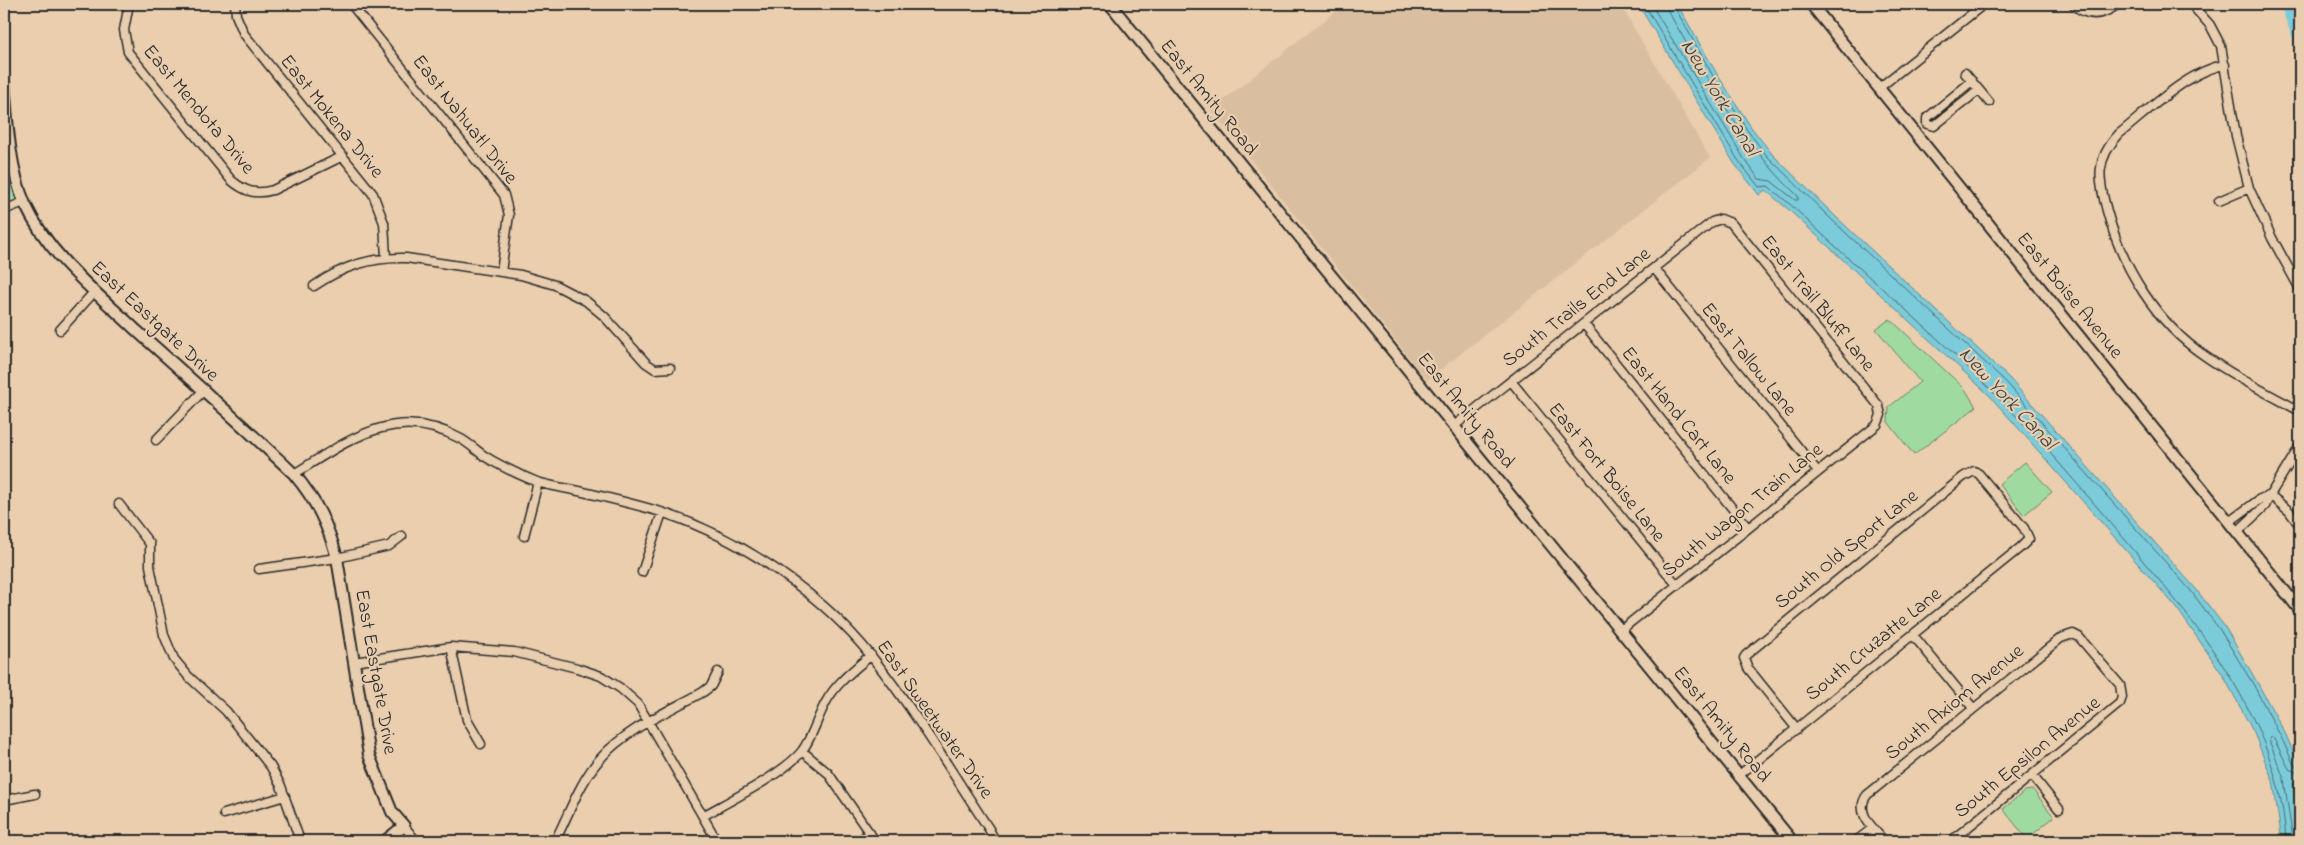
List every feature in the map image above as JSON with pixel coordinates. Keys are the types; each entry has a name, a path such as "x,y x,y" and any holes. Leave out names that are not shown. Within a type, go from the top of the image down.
{"street":[{"name":"East Mendota Drive","path":"129,4 124,30 128,52 231,180 240,188 262,193 273,190 343,156"},
{"name":"East Mokena Drive","path":"235,4 236,15 244,34 367,186 378,204 384,223 386,257"},
{"name":"East Nahuatl Drive","path":"351,4 504,195 508,215 501,272"},
{"name":"East Amity Road","path":"1110,4 1792,841"},
{"name":"East Boise Avenue","path":"1811,4 2300,610"},
{"path":"2073,4 2080,10 2089,13 2108,12 2118,4"},
{"path":"2191,4 2210,26 2221,46 2236,136 2249,188 2272,238 2300,289"},
{"path":"1879,88 1979,8"},
{"path":"2225,65 2211,67 2196,74 2110,143 2100,168 2104,199 2112,231 2127,264 2146,297 2173,330 2203,355 2243,380 2300,411"},
{"path":"1965,73 1989,102"},
{"name":"East Eastgate Drive","path":"4,81 10,149 24,202 38,229 51,248 94,291 294,474 320,510 330,532 337,558 369,755 392,812 416,841"},
{"path":"1927,124 1927,118 1972,81"},
{"path":"1927,124 1934,126 1979,90"},
{"path":"1916,133 1927,124"},
{"path":"2219,201 2249,188"},
{"path":"4,210 24,202"},
{"name":"South Trails End Lane","path":"1454,426 1712,222 1721,219"},
{"name":"East Trail Bluff Lane","path":"1721,219 1731,223 1878,406 1881,415"},
{"path":"314,286 335,272 362,262 386,257 406,258 501,272 544,281 576,295 604,316 646,363 655,369 670,368"},
{"name":"East Tallow Lane","path":"1654,268 1818,472"},
{"path":"60,330 94,291"},
{"name":"East Hand Cart Lane","path":"1584,324 1748,528"},
{"name":"East Fort Boise Lane","path":"1511,381 1677,585"},
{"path":"156,440 204,391"},
{"name":"South Wagon Train Lane","path":"1621,630 1877,425 1881,415"},
{"name":"East Sweetwater Drive","path":"294,474 361,433 395,424 422,426 443,430 463,440 499,465 538,482 614,499 662,513 738,546 790,579 828,610 871,655 906,701 995,841"},
{"path":"2237,532 2265,506 2300,446"},
{"name":"South Old Sport Lane","path":"1797,729 1748,668 1744,658 1751,650 1974,471 1983,478 2024,528 2028,539"},
{"path":"524,536 538,482"},
{"path":"2229,522 2260,499 2270,495"},
{"path":"2270,495 2289,511 2300,526"},
{"path":"119,504 150,544 150,566 164,635 174,659 188,676 226,711 271,767 285,796 300,841"},
{"path":"642,572 662,513"},
{"path":"259,569 337,558 389,546 402,536"},
{"name":"South Cruzatte Lane","path":"1738,776 2022,547 2028,539"},
{"name":"South Axiom Avenue","path":"1873,828 1865,818 1862,804 1867,795 2060,638 2074,634 2084,640 2120,685 2122,697"},
{"path":"1913,635 1973,708"},
{"path":"354,662 451,647 514,652 601,676 620,688 638,704 717,841"},
{"path":"451,647 467,720 472,732 481,744"},
{"path":"702,816 783,768 802,751 813,732 826,701 836,686 871,655"},
{"path":"557,837 577,796 600,759 614,746 650,722 703,692 711,686 718,672"},
{"name":"South Epsilon Avenue","path":"1951,841 2117,707 2122,697"},
{"path":"802,751 828,773 875,841"},
{"path":"2032,775 2059,809"},
{"path":"4,800 35,794"},
{"path":"224,814 285,796"},
{"path":"385,841 404,826"},
{"path":"1856,841 1873,828 1884,841"},
{"path":"859,841 870,833"}],"shaded area":[{"path":"1345,4 1620,4 1710,158 1427,380 1211,110"}],"green space":[{"path":"4,117 22,198 4,206"},
{"path":"1890,319 1965,389 1976,407 1914,455 1888,422 1889,407 1920,382 1876,329"},
{"path":"2025,462 2052,492 2024,515 1999,484"},
{"path":"2033,790 2054,817 2027,839 2003,809 2025,791"}],"water":[{"name":"New York Canal","path":"1638,4 1677,4 1717,74 1751,127 1772,154 1835,216 2009,378 2195,588 2225,627 2286,735 2300,768 2300,841 2282,841 2273,781 2254,733 2223,675 2176,607 1989,395 1788,209 1765,190 1759,195 1734,163"}],"waterway":[{"path":"2285,4 2300,43"}]}
